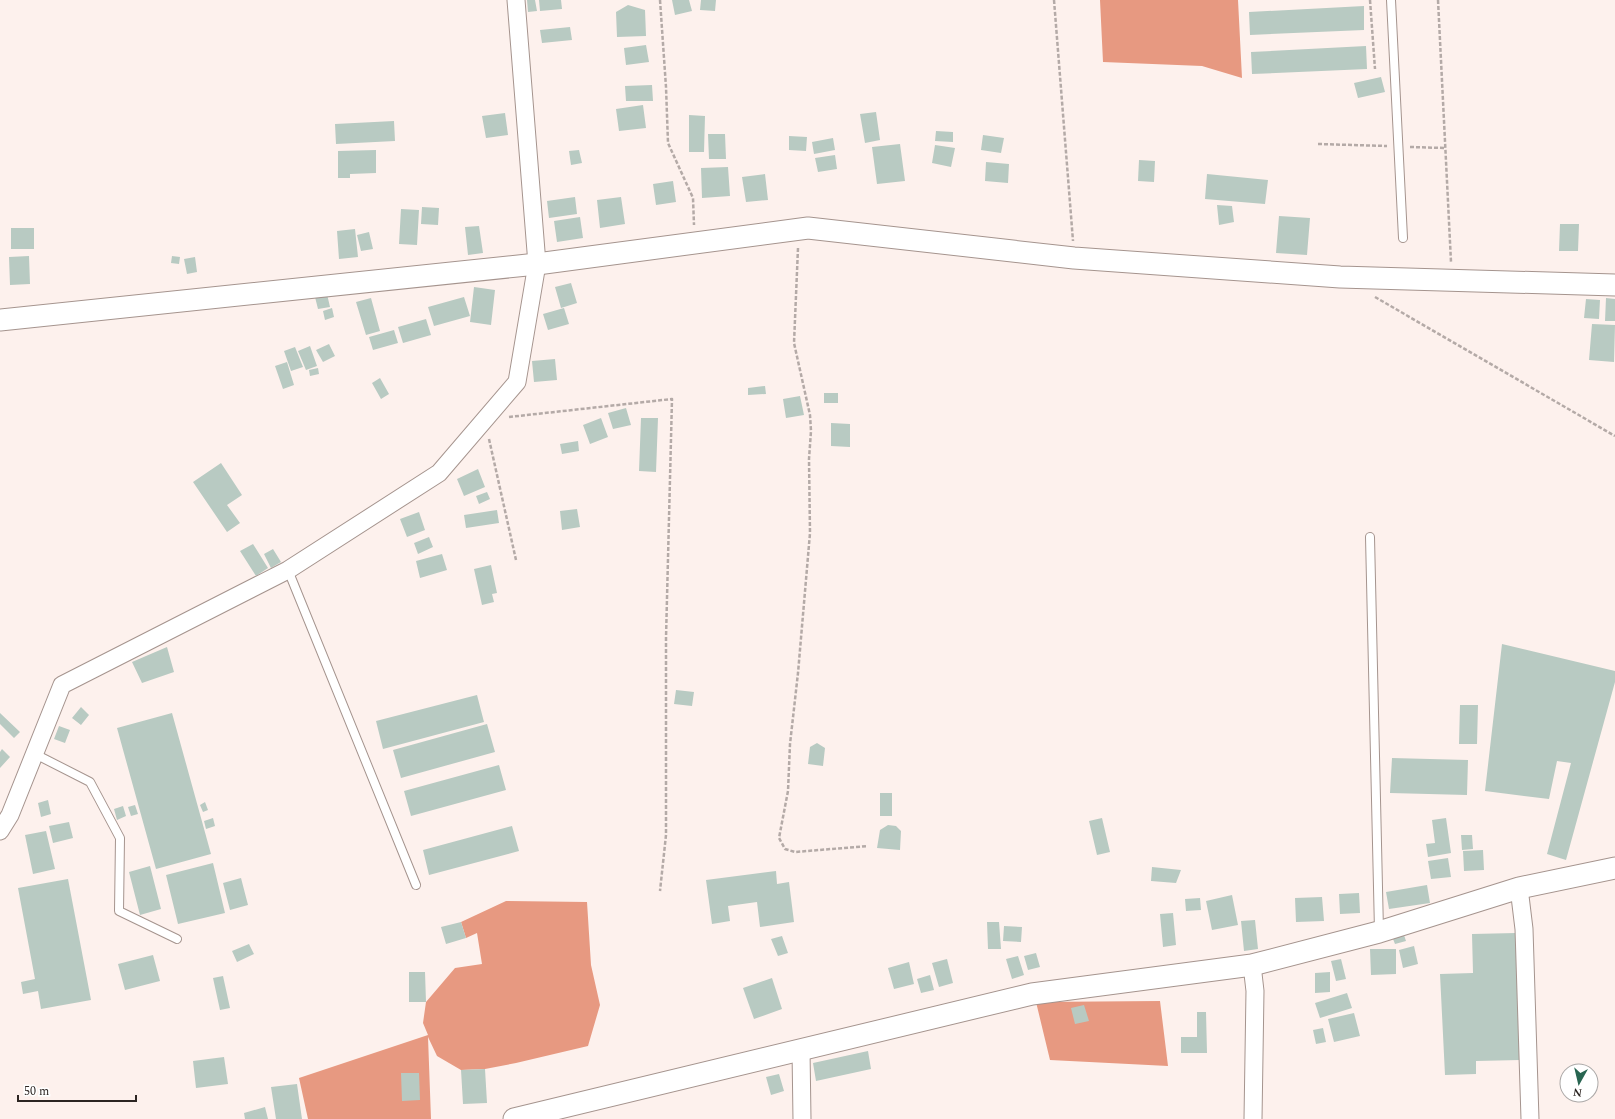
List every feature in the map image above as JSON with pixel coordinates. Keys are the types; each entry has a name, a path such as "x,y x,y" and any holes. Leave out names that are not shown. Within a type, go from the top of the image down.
{"street":[{"path":"0,831 10,815 62,685 288,570 439,473 517,382 537,264 516,0"},
{"path":"0,320 537,264 799,229 815,229 1074,258 1340,277 1615,285"},
{"path":"514,1119 1032,994 1252,965 1379,932 1519,888 1615,868"},
{"path":"1519,888 1524,929 1530,1119"},
{"path":"1252,965 1255,991 1254,1119"},
{"path":"800,1050 802,1119"}],"lane":[{"path":"1391,0 1403,238"},
{"path":"1370,537 1379,932"},
{"path":"288,570 416,885"},
{"path":"35,754 90,782 120,838 119,911 176,940"}],"path":[{"path":"660,0 668,144 693,198 695,243"},
{"path":"1054,0 1074,258"},
{"path":"1370,0 1375,69"},
{"path":"1438,0 1452,281"},
{"path":"1318,144 1390,146"},
{"path":"1406,146 1445,148"},
{"path":"799,229 794,343 810,415 810,533 798,673 790,744 788,790 779,838 785,849 795,852 868,846"},
{"path":"1374,297 1615,436"},
{"path":"516,560 484,420 672,399 667,630 666,835 660,891"}],"shaded area":[{"path":"1100,0 1238,0 1242,78 1202,66 1103,62"},
{"path":"506,901 587,902 591,965 600,1005 588,1046 485,1069 461,1070 437,1056 428,1037 431,1119 308,1119 299,1078 428,1035 423,1023 426,1002 455,968 482,964 477,933 466,938 461,922"},
{"path":"1160,1001 1168,1066 1050,1060 1036,1002"}],"building":[{"path":"527,0 535,0 537,11 528,12"},
{"path":"539,0 561,0 562,9 540,11"},
{"path":"672,0 689,0 692,11 675,15"},
{"path":"701,0 716,0 715,11 700,10"},
{"path":"628,5 645,10 646,36 617,37 616,12"},
{"path":"1364,6 1364,30 1250,35 1249,12"},
{"path":"570,27 572,40 542,43 540,30"},
{"path":"646,45 649,62 626,65 624,48"},
{"path":"1366,46 1367,69 1252,74 1251,52"},
{"path":"1381,77 1385,92 1358,98 1354,83"},
{"path":"652,85 653,101 626,101 625,86"},
{"path":"643,105 646,128 619,131 616,109"},
{"path":"876,112 880,140 865,143 860,114"},
{"path":"505,113 508,135 486,138 482,116"},
{"path":"689,115 705,116 704,152 689,152"},
{"path":"394,121 395,141 336,144 335,124"},
{"path":"936,131 953,132 953,142 935,141"},
{"path":"708,134 725,134 726,159 709,159"},
{"path":"983,135 1004,138 1001,153 981,150"},
{"path":"789,136 807,137 806,151 789,150"},
{"path":"833,138 835,150 814,154 812,142"},
{"path":"900,144 905,181 877,184 872,147"},
{"path":"935,145 955,148 951,167 932,163"},
{"path":"376,150 376,173 350,174 350,178 338,178 338,151"},
{"path":"579,150 582,163 571,165 569,151"},
{"path":"835,155 837,169 818,172 815,158"},
{"path":"1139,160 1155,161 1154,182 1138,181"},
{"path":"986,162 1009,164 1008,183 985,181"},
{"path":"728,167 730,196 702,198 701,168"},
{"path":"765,174 768,200 746,202 742,177"},
{"path":"1207,174 1268,180 1265,204 1205,199"},
{"path":"673,181 676,202 656,205 653,184"},
{"path":"575,197 577,214 549,218 547,201"},
{"path":"621,197 625,224 600,228 597,200"},
{"path":"1217,205 1232,206 1234,222 1219,225"},
{"path":"422,207 439,208 438,225 421,224"},
{"path":"401,209 419,210 417,245 399,244"},
{"path":"1279,216 1310,218 1307,255 1276,253"},
{"path":"580,217 583,238 557,242 554,221"},
{"path":"1560,224 1579,224 1578,251 1559,251"},
{"path":"479,226 483,253 468,255 465,227"},
{"path":"11,228 34,228 34,249 11,249"},
{"path":"355,229 358,257 339,259 337,231"},
{"path":"369,232 373,249 361,251 357,235"},
{"path":"29,256 30,284 10,285 9,257"},
{"path":"172,256 180,257 179,264 171,263"},
{"path":"195,257 197,272 187,274 184,259"},
{"path":"571,283 577,303 561,308 555,287"},
{"path":"474,287 495,290 491,325 470,322"},
{"path":"327,294 330,307 318,309 315,297"},
{"path":"464,297 470,316 434,326 428,307"},
{"path":"371,298 380,331 366,335 356,302"},
{"path":"1606,298 1615,299 1615,321 1605,321"},
{"path":"1586,299 1600,300 1599,319 1584,318"},
{"path":"332,308 334,317 325,320 323,311"},
{"path":"564,308 569,324 548,330 543,314"},
{"path":"426,319 431,335 403,343 398,327"},
{"path":"1592,324 1615,325 1614,362 1589,360"},
{"path":"394,330 398,343 373,350 369,337"},
{"path":"329,344 335,356 323,362 316,350"},
{"path":"310,346 317,366 306,370 298,351"},
{"path":"295,347 303,367 291,371 284,351"},
{"path":"555,359 557,380 534,382 532,361"},
{"path":"287,362 294,385 283,389 275,366"},
{"path":"318,368 319,374 310,376 309,370"},
{"path":"380,378 389,394 381,399 372,383"},
{"path":"765,386 766,394 748,395 748,388"},
{"path":"824,393 838,393 838,403 824,403"},
{"path":"800,396 804,415 786,418 783,399"},
{"path":"626,408 631,425 613,429 608,413"},
{"path":"601,418 608,437 590,444 583,425"},
{"path":"641,418 658,418 656,472 639,471"},
{"path":"831,423 850,424 850,447 831,446"},
{"path":"578,441 579,451 562,454 560,444"},
{"path":"221,463 242,495 227,505 240,523 227,532 193,482"},
{"path":"478,469 485,487 464,496 457,479"},
{"path":"487,492 490,499 479,504 476,496"},
{"path":"577,509 580,527 562,530 560,511"},
{"path":"497,510 499,523 466,528 464,515"},
{"path":"419,512 425,530 407,537 400,519"},
{"path":"429,537 433,547 418,554 414,543"},
{"path":"253,544 268,568 256,576 240,551"},
{"path":"273,549 281,562 271,568 264,554"},
{"path":"442,554 447,570 420,578 416,561"},
{"path":"491,565 497,593 492,594 494,602 482,605 474,569"},
{"path":"1502,644 1615,671 1615,682 1566,860 1547,854 1571,763 1557,761 1549,799 1485,791"},
{"path":"167,647 174,672 142,683 132,662"},
{"path":"676,690 694,692 692,706 674,704"},
{"path":"477,695 484,722 383,749 376,721"},
{"path":"1460,705 1478,705 1477,744 1459,744"},
{"path":"81,707 89,715 81,725 72,718"},
{"path":"0,713 20,732 14,738 0,724"},
{"path":"172,713 211,854 156,869 117,728"},
{"path":"487,724 495,752 401,778 393,750"},
{"path":"59,726 70,730 65,743 54,739"},
{"path":"817,743 825,748 823,766 808,764 810,747"},
{"path":"2,749 10,757 0,768 0,752"},
{"path":"1392,758 1468,760 1467,795 1390,793"},
{"path":"499,765 506,790 411,816 404,791"},
{"path":"880,793 892,793 892,816 880,816"},
{"path":"48,800 51,814 41,817 38,803"},
{"path":"205,802 208,810 203,812 200,805"},
{"path":"135,805 138,814 131,816 128,807"},
{"path":"123,806 126,816 117,820 114,809"},
{"path":"213,818 215,826 206,829 204,821"},
{"path":"1102,818 1110,852 1097,855 1089,821"},
{"path":"1446,818 1451,853 1428,857 1426,844 1435,843 1432,820"},
{"path":"69,822 73,838 53,843 49,826"},
{"path":"888,825 896,826 901,831 900,850 877,848 880,830"},
{"path":"512,826 519,851 429,875 423,850"},
{"path":"46,831 55,869 33,874 25,835"},
{"path":"1461,835 1472,835 1473,849 1462,850"},
{"path":"1483,850 1484,870 1464,871 1463,851"},
{"path":"1448,858 1451,877 1431,879 1428,861"},
{"path":"213,863 225,913 178,924 166,875"},
{"path":"150,866 161,909 140,915 129,872"},
{"path":"1152,867 1181,870 1176,883 1151,881"},
{"path":"776,871 777,884 789,882 794,922 760,927 757,902 728,906 730,921 712,924 706,880"},
{"path":"241,878 248,905 230,910 223,883"},
{"path":"68,879 91,1000 41,1009 38,991 23,994 21,982 35,979 18,888"},
{"path":"1427,885 1430,903 1389,909 1386,892"},
{"path":"1359,893 1360,913 1340,914 1339,894"},
{"path":"1232,895 1238,925 1212,930 1206,901"},
{"path":"1322,897 1324,921 1296,922 1295,898"},
{"path":"1200,898 1201,910 1186,911 1185,899"},
{"path":"1173,913 1176,945 1163,947 1160,914"},
{"path":"1255,920 1258,949 1244,951 1241,921"},
{"path":"461,922 466,938 446,944 441,927"},
{"path":"987,922 999,922 1001,949 988,949"},
{"path":"1004,926 1022,927 1021,942 1003,941"},
{"path":"1516,933 1520,1060 1476,1061 1476,1074 1445,1075 1440,974 1473,973 1472,934"},
{"path":"1404,935 1406,941 1395,944 1393,939"},
{"path":"782,936 788,953 778,956 771,939"},
{"path":"249,944 254,954 237,962 232,951"},
{"path":"1414,946 1418,964 1403,968 1399,950"},
{"path":"1370,949 1396,949 1396,974 1371,975"},
{"path":"1036,953 1040,967 1028,970 1024,956"},
{"path":"153,955 160,981 125,990 118,964"},
{"path":"1018,956 1024,975 1012,979 1006,959"},
{"path":"947,959 953,983 939,987 932,963"},
{"path":"1341,959 1346,979 1336,981 1331,961"},
{"path":"909,962 914,984 894,989 888,968"},
{"path":"409,972 425,972 426,1002 409,1002"},
{"path":"1330,972 1330,992 1315,993 1315,973"},
{"path":"930,975 934,990 921,993 917,979"},
{"path":"223,976 230,1008 220,1010 213,978"},
{"path":"772,978 782,1009 754,1019 743,988"},
{"path":"1347,993 1352,1008 1320,1018 1315,1003"},
{"path":"1084,1005 1089,1021 1075,1024 1071,1008"},
{"path":"1197,1012 1206,1012 1207,1053 1181,1053 1181,1037 1197,1037"},
{"path":"1354,1013 1360,1036 1334,1042 1328,1019"},
{"path":"1323,1028 1326,1042 1316,1044 1313,1030"},
{"path":"868,1051 871,1069 816,1081 813,1063"},
{"path":"224,1057 228,1084 196,1088 193,1061"},
{"path":"485,1069 487,1103 463,1104 461,1070"},
{"path":"401,1073 419,1073 420,1100 402,1101"},
{"path":"779,1074 784,1091 771,1095 766,1077"},
{"path":"297,1084 302,1119 276,1119 271,1087"},
{"path":"265,1107 268,1119 245,1119 244,1113"}]}
